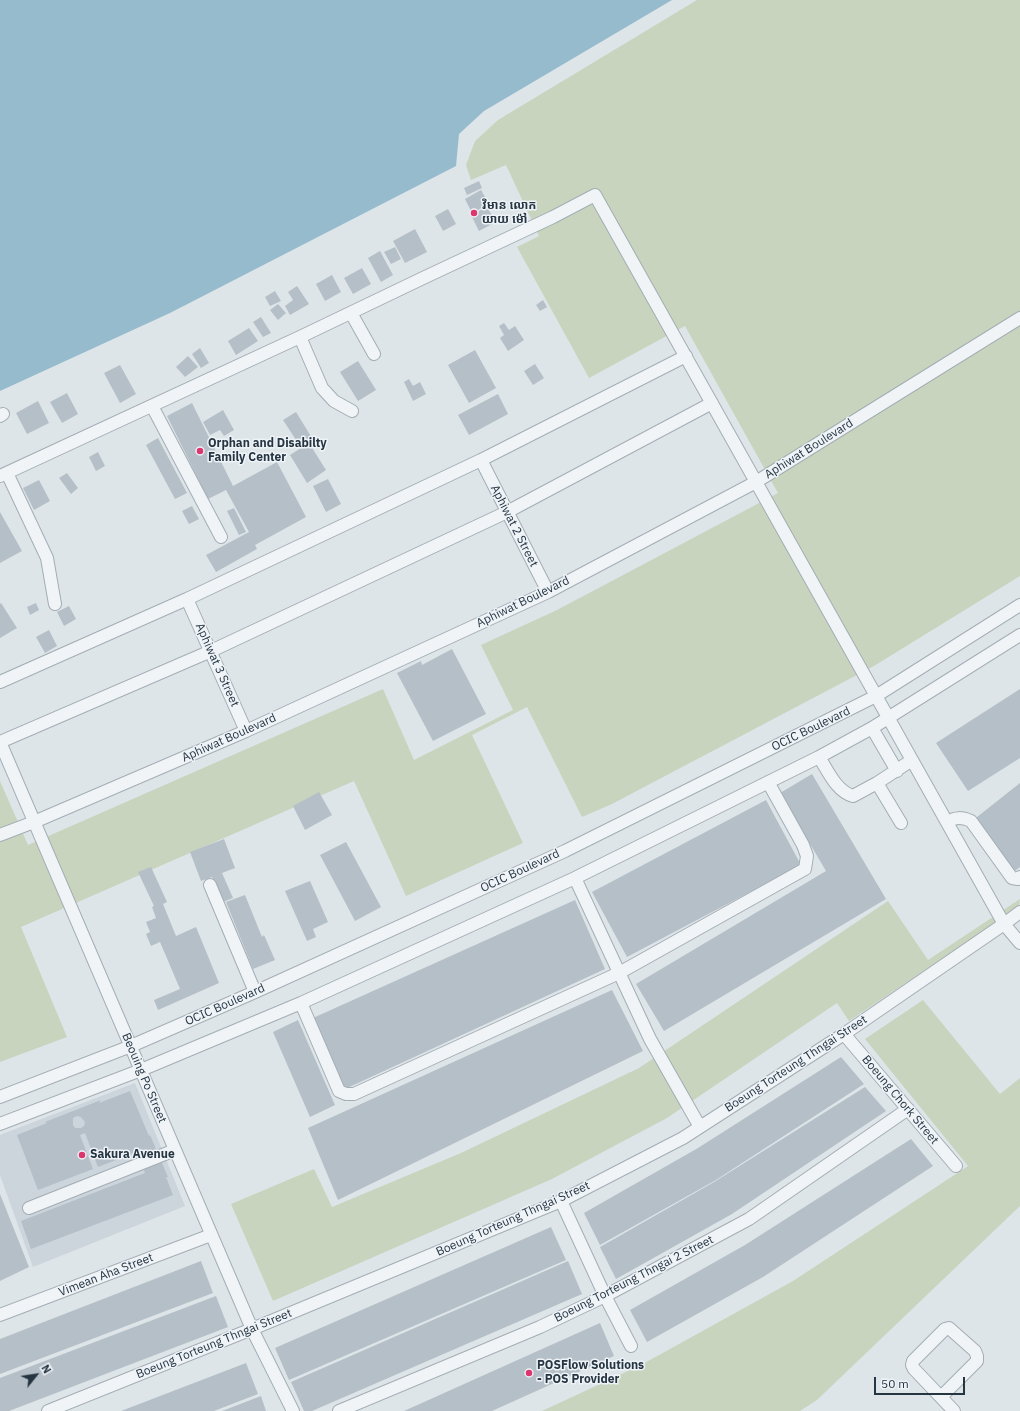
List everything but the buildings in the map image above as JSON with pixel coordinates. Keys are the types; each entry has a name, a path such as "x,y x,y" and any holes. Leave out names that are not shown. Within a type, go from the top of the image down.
{"street":[{"path":"55,604 47,558 4,474 554,218 595,195 1004,924 1020,943"},
{"path":"351,313 374,354"},
{"name":"Aphiwat Boulevard","path":"0,835 34,822 246,731 548,592 756,482 1020,318"},
{"path":"300,337 322,388 334,401 352,411"},
{"path":"0,682 187,599 481,460 686,356"},
{"path":"0,742 211,651 507,512 712,403"},
{"path":"152,406 221,537"},
{"name":"Aphiwat 2 Street","path":"481,460 548,592"},
{"name":"Aphiwat 3 Street","path":"187,599 246,731"},
{"name":"OCIC Boulevard","path":"0,1097 131,1046 255,992 564,851 876,696 1020,605"},
{"path":"0,1124 141,1070 301,1003 576,878 819,757 889,718 1020,636"},
{"path":"872,728 898,770"},
{"name":"Beouing Po Street","path":"0,742 252,1329 293,1411"},
{"path":"819,757 840,789 853,796 877,783 912,760"},
{"path":"301,1003 338,1091 346,1094 354,1094 619,973 805,869 807,856 803,845 768,782"},
{"path":"877,783 901,823"},
{"path":"947,822 955,818 962,817 971,822 1012,878 1018,879 1020,877"},
{"path":"576,878 650,1039 700,1127"},
{"path":"210,885 255,992"},
{"name":"Boeung Torteung Thngai Street","path":"48,1411 252,1329 561,1201 683,1138 844,1034 1020,912"},
{"name":"Boeung Chork Street","path":"844,1034 956,1166"},
{"name":"Boeung Torteung Thngai 2 Street","path":"339,1411 540,1327 605,1296 749,1219 908,1109"},
{"path":"29,1208 175,1150"},
{"path":"561,1201 630,1346"},
{"name":"Vimean Aha Street","path":"0,1315 211,1234"},
{"path":"941,1397 977,1361 977,1356 974,1352 949,1328 945,1329 913,1361 912,1365 914,1369 954,1411"}],"shaded area":[{"name":"Sakura Avenue","path":"135,1083 185,1206 33,1267 0,1175 0,1135"}],"green space":[{"path":"697,0 1020,0 1020,576 874,666 612,804 582,817 527,707 472,735 523,843 406,896 354,781 21,927 67,1037 0,1062 0,781 28,845 383,689 414,760 513,710 481,645 557,610 778,493 685,326 589,378 517,247 539,236 506,165 471,180 466,165 475,141 498,120"},
{"path":"1020,899 1019,907 849,1021 837,1003 667,1118 552,1179 273,1301 231,1204 314,1169 332,1207 461,1153 639,1068 888,901 928,960"},
{"path":"923,1000 1000,1094 1020,1078 1020,1206 817,1400 800,1411 542,1411 641,1365 793,1281 968,1166 865,1039"}],"water":[{"path":"0,0 672,0 484,111 459,134 456,166 170,313 0,391"}],"place":[{"name":"វិមាន លោក យាយ ម៉ៅ","path":"474,213"},
{"name":"Orphan and Disabilty Family Center","path":"200,451"},
{"name":"Sakura Avenue","path":"82,1155"},
{"name":"POSFlow Solutions - POS Provider","path":"529,1373"}]}
